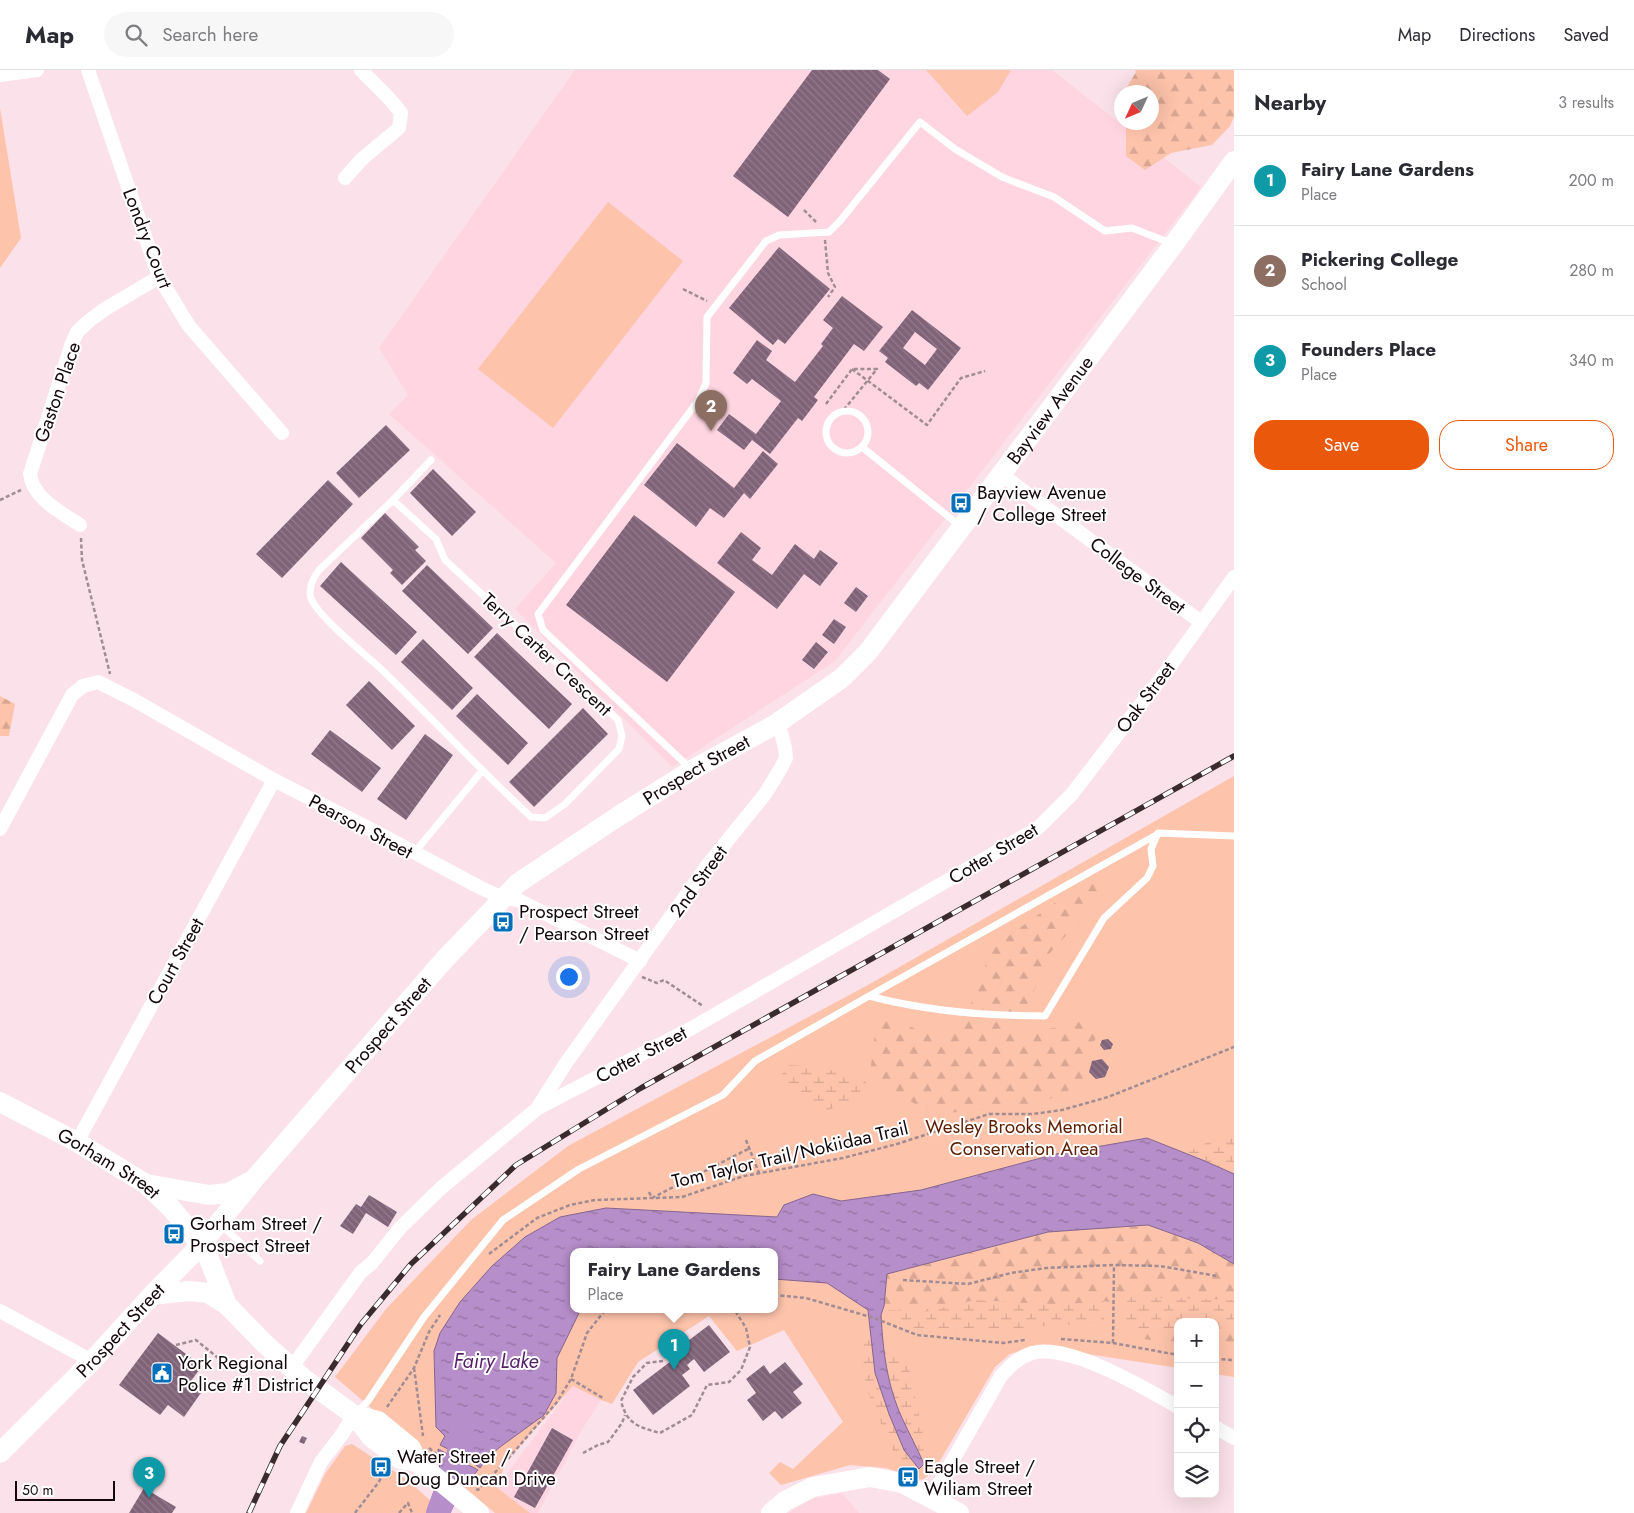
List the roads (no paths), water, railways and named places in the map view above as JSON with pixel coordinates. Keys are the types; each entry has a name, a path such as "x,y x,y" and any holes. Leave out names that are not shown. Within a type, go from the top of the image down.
{"main road":[{"name":"Bayview Avenue","path":"842,678 868,652 1002,475 1234,161"},
{"name":"Prospect Street","path":"0,1453 92,1361 200,1246 255,1178 444,960 518,883 692,770 776,724 842,678"},
{"name":"Gorham Street","path":"0,1102 77,1142 146,1184 172,1209 209,1259 227,1305"},
{"path":"146,1184 209,1195 228,1193 255,1178"},
{"path":"152,1295 189,1291 208,1293 227,1305 265,1344 318,1389 354,1415 378,1421 411,1448 421,1453 478,1513"},
{"path":"771,1513 785,1502 813,1487 870,1477 902,1483 959,1513"}],"street":[{"path":"0,75 37,70"},
{"name":"Londry Court","path":"88,70 159,277 189,326 282,433"},
{"path":"345,178 370,152 399,128 401,113 393,101 379,90 361,70"},
{"name":"Gaston Place","path":"80,525 42,498 31,484 30,474 77,332 105,309 159,277"},
{"name":"College Street","path":"1002,475 1200,622"},
{"name":"Oak Street","path":"1052,814 1072,794 1168,669 1234,577"},
{"name":"Pearson Street","path":"0,829 72,695 83,686 98,682 274,780 480,888 503,898 518,900 636,967"},
{"name":"2nd Street","path":"538,1108 566,1063 707,866 765,794 786,758 781,732 776,724"},
{"name":"Court Street","path":"77,1142 274,780"},
{"name":"Cotter Street","path":"292,1367 361,1272 380,1253 400,1228 441,1188 538,1108 715,1014 1038,828 1052,814"},
{"path":"0,1311 92,1361"},
{"path":"931,1498 1002,1376 1013,1362 1032,1353 1053,1352 1089,1362 1125,1377 1174,1404"},
{"path":"297,1513 321,1462 343,1434 354,1415"},
{"path":"1219,1429 1234,1438"}],"lane":[{"path":"692,770 543,630 538,614 698,401 706,382 707,317 766,241 779,234 829,232 920,122 955,149 1002,177 1054,196 1105,231 1132,228 1174,244"},
{"path":"850,411 863,419 867,426 868,434 862,448 848,453 840,452 833,448 828,442 826,435 826,427 829,420 835,415 850,411"},
{"path":"862,448 962,528"},
{"name":"Terry Carter Crescent","path":"392,500 436,539 445,560 618,720 622,736 619,749 565,804 545,818 531,817 482,771 380,668 317,610 310,597 311,580 319,570 431,460"},
{"path":"414,853 482,771"},
{"path":"354,1415 368,1401 424,1317 502,1220 579,1170 722,1094 755,1061 1158,834 1234,836"},
{"path":"869,996 903,1005 1005,1016 1045,1016 1104,918 1147,878 1153,866 1151,850 1158,834"},
{"path":"219,1224 260,1261"}],"water":[{"name":"Fairy Lake","path":"1147,1138 1234,1174 1234,1264 1198,1243 1148,1225 1048,1232 887,1274 884,1306 881,1315 887,1368 897,1406 924,1464 919,1469 904,1450 875,1373 868,1310 827,1283 778,1279 778,1248 570,1248 570,1313 579,1313 557,1358 556,1393 544,1415 500,1447 486,1459 480,1468 468,1459 440,1445 445,1436 436,1427 434,1351 440,1333 460,1302 492,1266 525,1237 560,1217 606,1208 777,1217 784,1205 813,1194 841,1201 921,1190 1056,1154"},
{"path":"438,1449 478,1470 462,1488 450,1513 427,1513 440,1472"}],"waterway":[{"path":"438,1513 458,1460 462,1423"}],"railway":[{"path":"249,1513 280,1446 361,1324 411,1264 516,1165 641,1088 1234,756"}],"place":[{"name":"Pickering College","path":"711,431"},
{"name":"Bayview Avenue / College Street","path":"961,503"},
{"name":"Prospect Street / Pearson Street","path":"503,922"},
{"name":"Gorham Street / Prospect Street","path":"174,1234"},
{"name":"Fairy Lane Gardens","path":"674,1370"},
{"name":"York Regional Police #1 District","path":"162,1373"},
{"name":"Water Street / Doug Duncan Drive","path":"381,1467"},
{"name":"Eagle Street / Wiliam Street","path":"908,1477"},
{"name":"Founders Place","path":"149,1498"}],"park label":[{"name":"Wesley Brooks Memorial Conservation Area","path":"1024,1137"}]}
